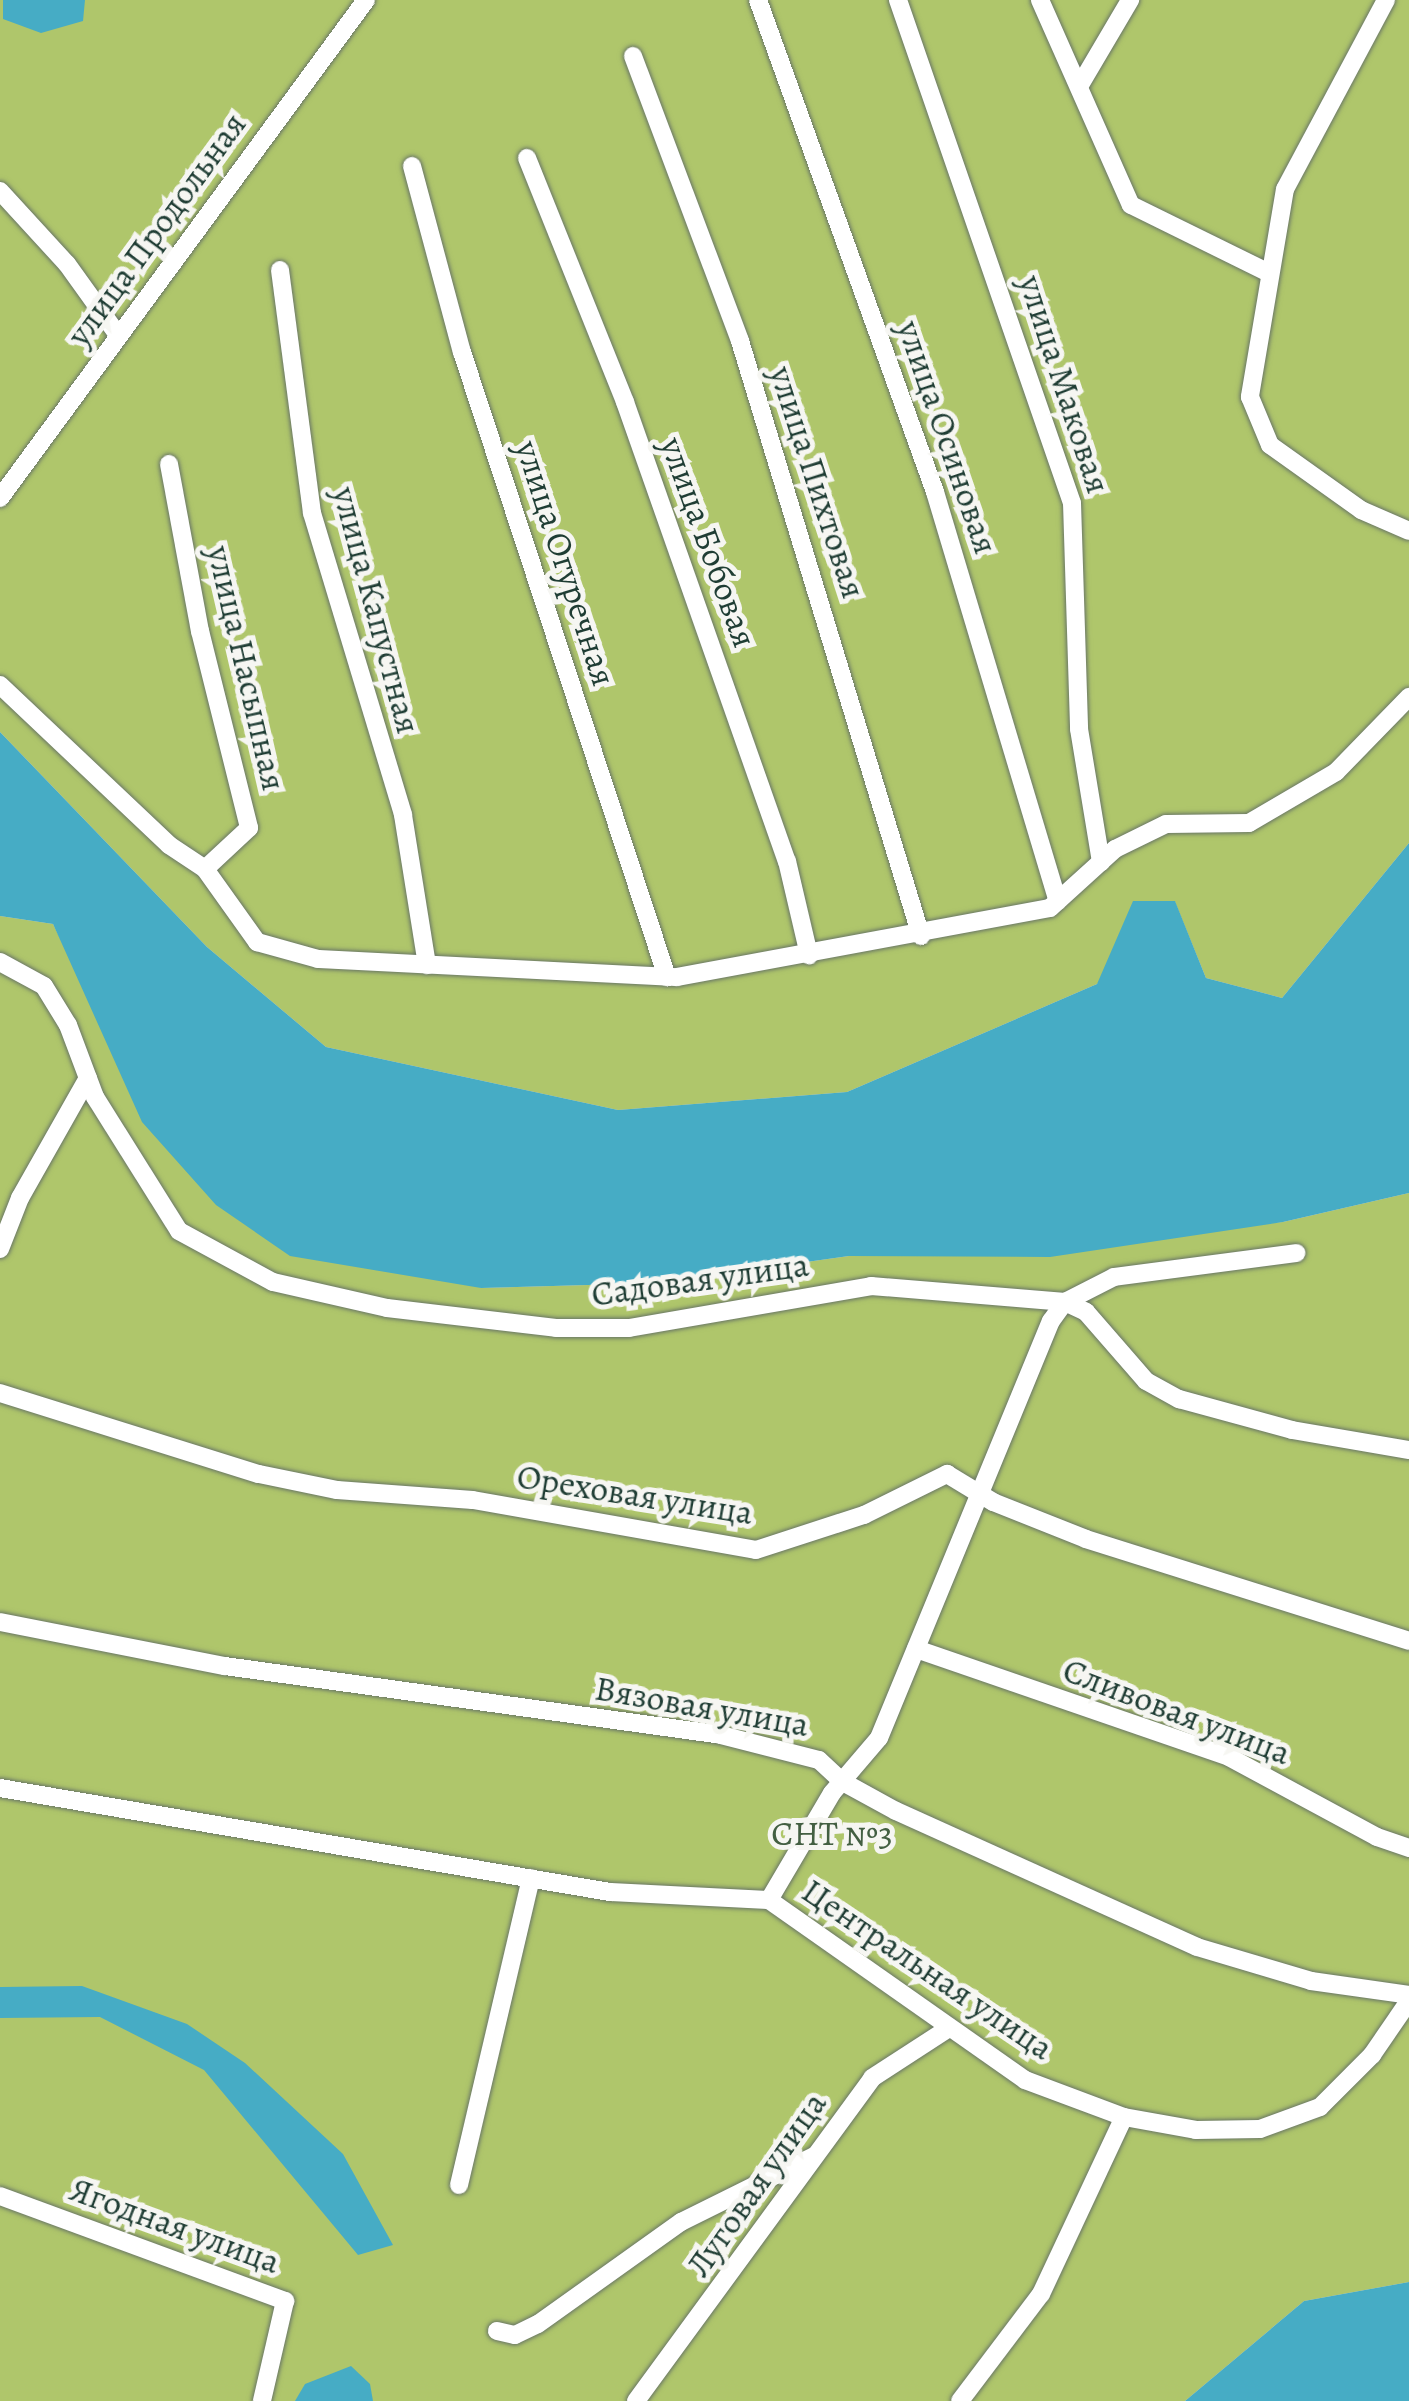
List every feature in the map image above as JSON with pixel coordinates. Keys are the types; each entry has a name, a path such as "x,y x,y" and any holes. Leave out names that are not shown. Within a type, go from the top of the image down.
{"street":[{"name":"улица Продольная","path":"0,498 366,0"},
{"name":"улица Осиновая","path":"758,0 935,492 1058,901"},
{"name":"улица Маковая","path":"898,0 1072,503 1079,729 1101,862"},
{"path":"1040,0 1131,205 1268,272"},
{"path":"1080,86 1130,0"},
{"path":"1386,0 1285,189 1250,396 1270,445 1361,510 1409,531"},
{"name":"улица Пихтовая","path":"633,56 740,341 922,936"},
{"name":"улица Бобовая","path":"527,158 625,402 781,843 808,955"},
{"name":"улица Огуречная","path":"412,166 462,352 667,977"},
{"path":"0,191 67,264 118,335"},
{"name":"улица Капустная","path":"280,270 312,513 403,815 428,964"},
{"name":"улица Насыпная","path":"169,464 200,631 249,828 205,868"},
{"path":"0,685 168,845 205,868 256,942 318,959 667,977 922,936 1058,901 1101,862 1166,824 1250,823 1336,772 1409,697"},
{"name":"Садовая улица","path":"0,962 44,986 88,1078 179,1231 274,1282 386,1308 556,1328 628,1328 871,1286 1031,1294 1066,1302"},
{"path":"0,1249 20,1198 88,1078"},
{"path":"769,1900 843,1782 879,1738 1051,1321 1066,1302 1114,1277 1296,1253"},
{"path":"1066,1302 1097,1323 1146,1381 1180,1399 1292,1430 1409,1450"},
{"name":"Ореховая улица","path":"0,1393 259,1474 337,1490 473,1500 756,1550 864,1515 947,1474 1086,1539 1409,1641"},
{"name":"Вязовая улица","path":"0,1622 243,1669 717,1734 819,1760 843,1782 1197,1947 1311,1981 1409,1998"},
{"name":"Сливовая улица","path":"916,1649 1229,1757 1409,1848"},
{"name":"Центральная улица","path":"0,1788 610,1892 769,1900 1024,2080 1124,2117 1196,2130 1260,2129 1320,2107 1372,2055 1409,1998"},
{"path":"459,2184 531,1878"},
{"name":"Луговая улица","path":"636,2401 872,2078 950,2028"},
{"path":"960,2401 1041,2294 1124,2117"},
{"path":"497,2332 515,2335 538,2324 680,2222 815,2155"},
{"name":"Ягодная улица","path":"0,2196 286,2301 262,2401"}],"green space":[{"path":"0,0 1409,0 1409,843 1282,998 1206,978 1175,902 1097,984 847,1092 618,1110 326,1047 207,947 0,732"},
{"name":"СНТ №3","path":"0,916 53,924 97,1012 481,1288 659,1283 849,1256 1283,1222 1409,1193 1409,2282 1304,2301 1185,2401 0,2401"}],"water":[{"path":"3,0 85,0 83,21 41,33 3,19"},
{"path":"0,732 207,947 326,1047 618,1110 847,1092 1097,984 1133,901 1175,901 1206,978 1282,998 1409,843 1409,1193 1283,1222 1050,1257 849,1256 659,1283 481,1288 290,1256 216,1205 142,1122 53,924 0,916"},
{"path":"82,1986 187,2024 245,2063 343,2154 393,2245 358,2255 204,2070 100,2017 0,2018 0,1987"},
{"path":"1409,2282 1409,2401 1185,2401 1304,2301"},
{"path":"351,2366 370,2384 373,2401 295,2401 305,2384"}]}
